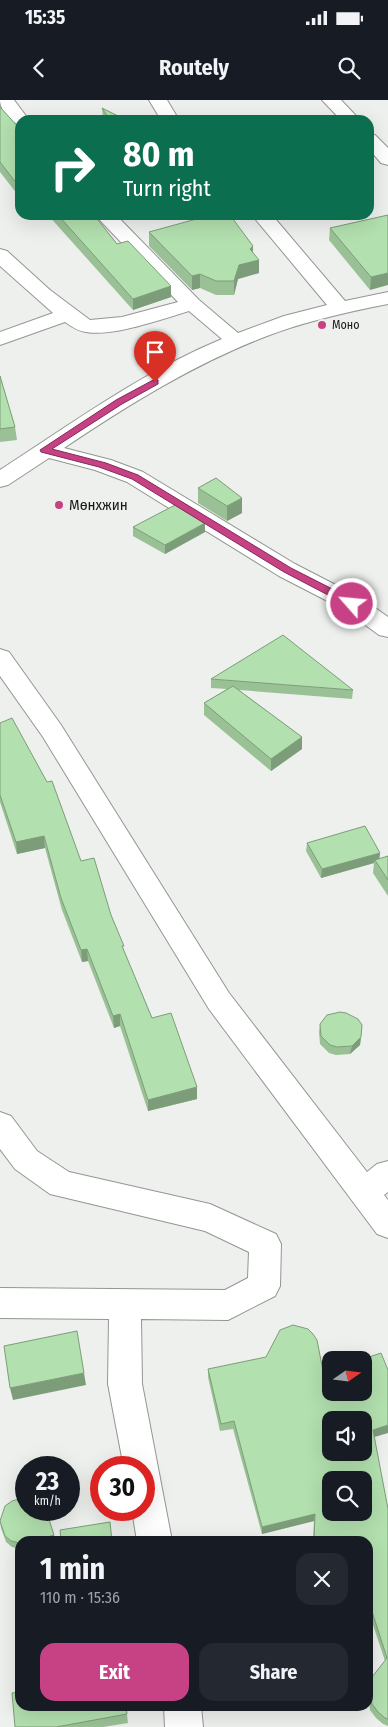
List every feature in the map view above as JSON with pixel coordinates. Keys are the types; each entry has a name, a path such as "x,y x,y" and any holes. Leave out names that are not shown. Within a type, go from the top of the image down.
{"street":[{"path":"5,100 16,115"},
{"path":"158,100 167,115"},
{"path":"331,100 346,115"},
{"path":"374,144 388,159"},
{"path":"110,220 192,304 236,341"},
{"path":"266,220 339,308"},
{"path":"0,255 68,314 86,326 106,326 192,304"},
{"path":"0,480 119,402 198,358 259,331 339,308 388,298"},
{"path":"0,339 68,314"},
{"path":"45,450 103,465 135,477 287,570 352,604 388,629"},
{"path":"0,658 52,731 219,1001 388,1224"},
{"path":"0,1125 26,1160 61,1184 210,1218 265,1244 264,1286 228,1305 0,1303"},
{"path":"364,1192 388,1174"},
{"path":"125,1304 125,1384 139,1456"},
{"path":"151,1521 154,1536"},
{"path":"182,1711 184,1727"}],"building":[{"path":"0,107 15,124 15,181 0,162"},
{"path":"102,108 116,115 107,115"},
{"path":"388,215 388,273 371,277 330,228 374,220 374,218"},
{"path":"62,220 98,220 117,244 128,241 171,286 133,299"},
{"path":"193,220 234,220 253,246 250,249 259,260 239,265 234,281 216,281 200,274 192,276 149,232"},
{"path":"0,376 15,427 0,429"},
{"path":"216,478 242,498 227,506 198,488"},
{"path":"175,505 205,523 165,545 133,527"},
{"path":"283,635 353,690 211,679"},
{"path":"233,686 302,737 271,759 204,703"},
{"path":"12,718 47,782 52,781 81,861 94,858 111,915 124,946 122,946 152,1018 171,1013 197,1087 148,1100 120,1014 113,1016 87,949 81,950 61,898 44,836 16,842 0,795 0,723"},
{"path":"365,826 380,853 322,869 307,843"},
{"path":"388,856 388,880 375,860"},
{"path":"340,1012 358,1019 362,1025 361,1037 352,1046 337,1047 330,1045 321,1036 320,1024 327,1015"},
{"path":"293,1325 308,1329 317,1340 322,1366 322,1401 372,1401 372,1356 381,1353 388,1370 388,1425 373,1430 388,1509 388,1719 378,1712 373,1705 373,1676 387,1658 373,1615 373,1536 314,1536 315,1514 262,1527 234,1421 221,1424 208,1369 266,1357 280,1330"},
{"path":"77,1331 84,1373 10,1388 4,1346"},
{"path":"15,1500 15,1521 50,1521 54,1535 15,1536 15,1542 11,1541 5,1536 0,1521 5,1506"},
{"path":"110,1522 111,1536 61,1536 60,1530"},
{"path":"12,1693 15,1693 15,1711 127,1711 127,1714 56,1727 15,1727"}],"place":[{"name":"Моно","path":"322,325"},
{"name":"Мөнхжин","path":"59,505"}],"route":[{"path":"155,382 119,402 45,450 103,465 135,477 287,570 352,604"}]}
